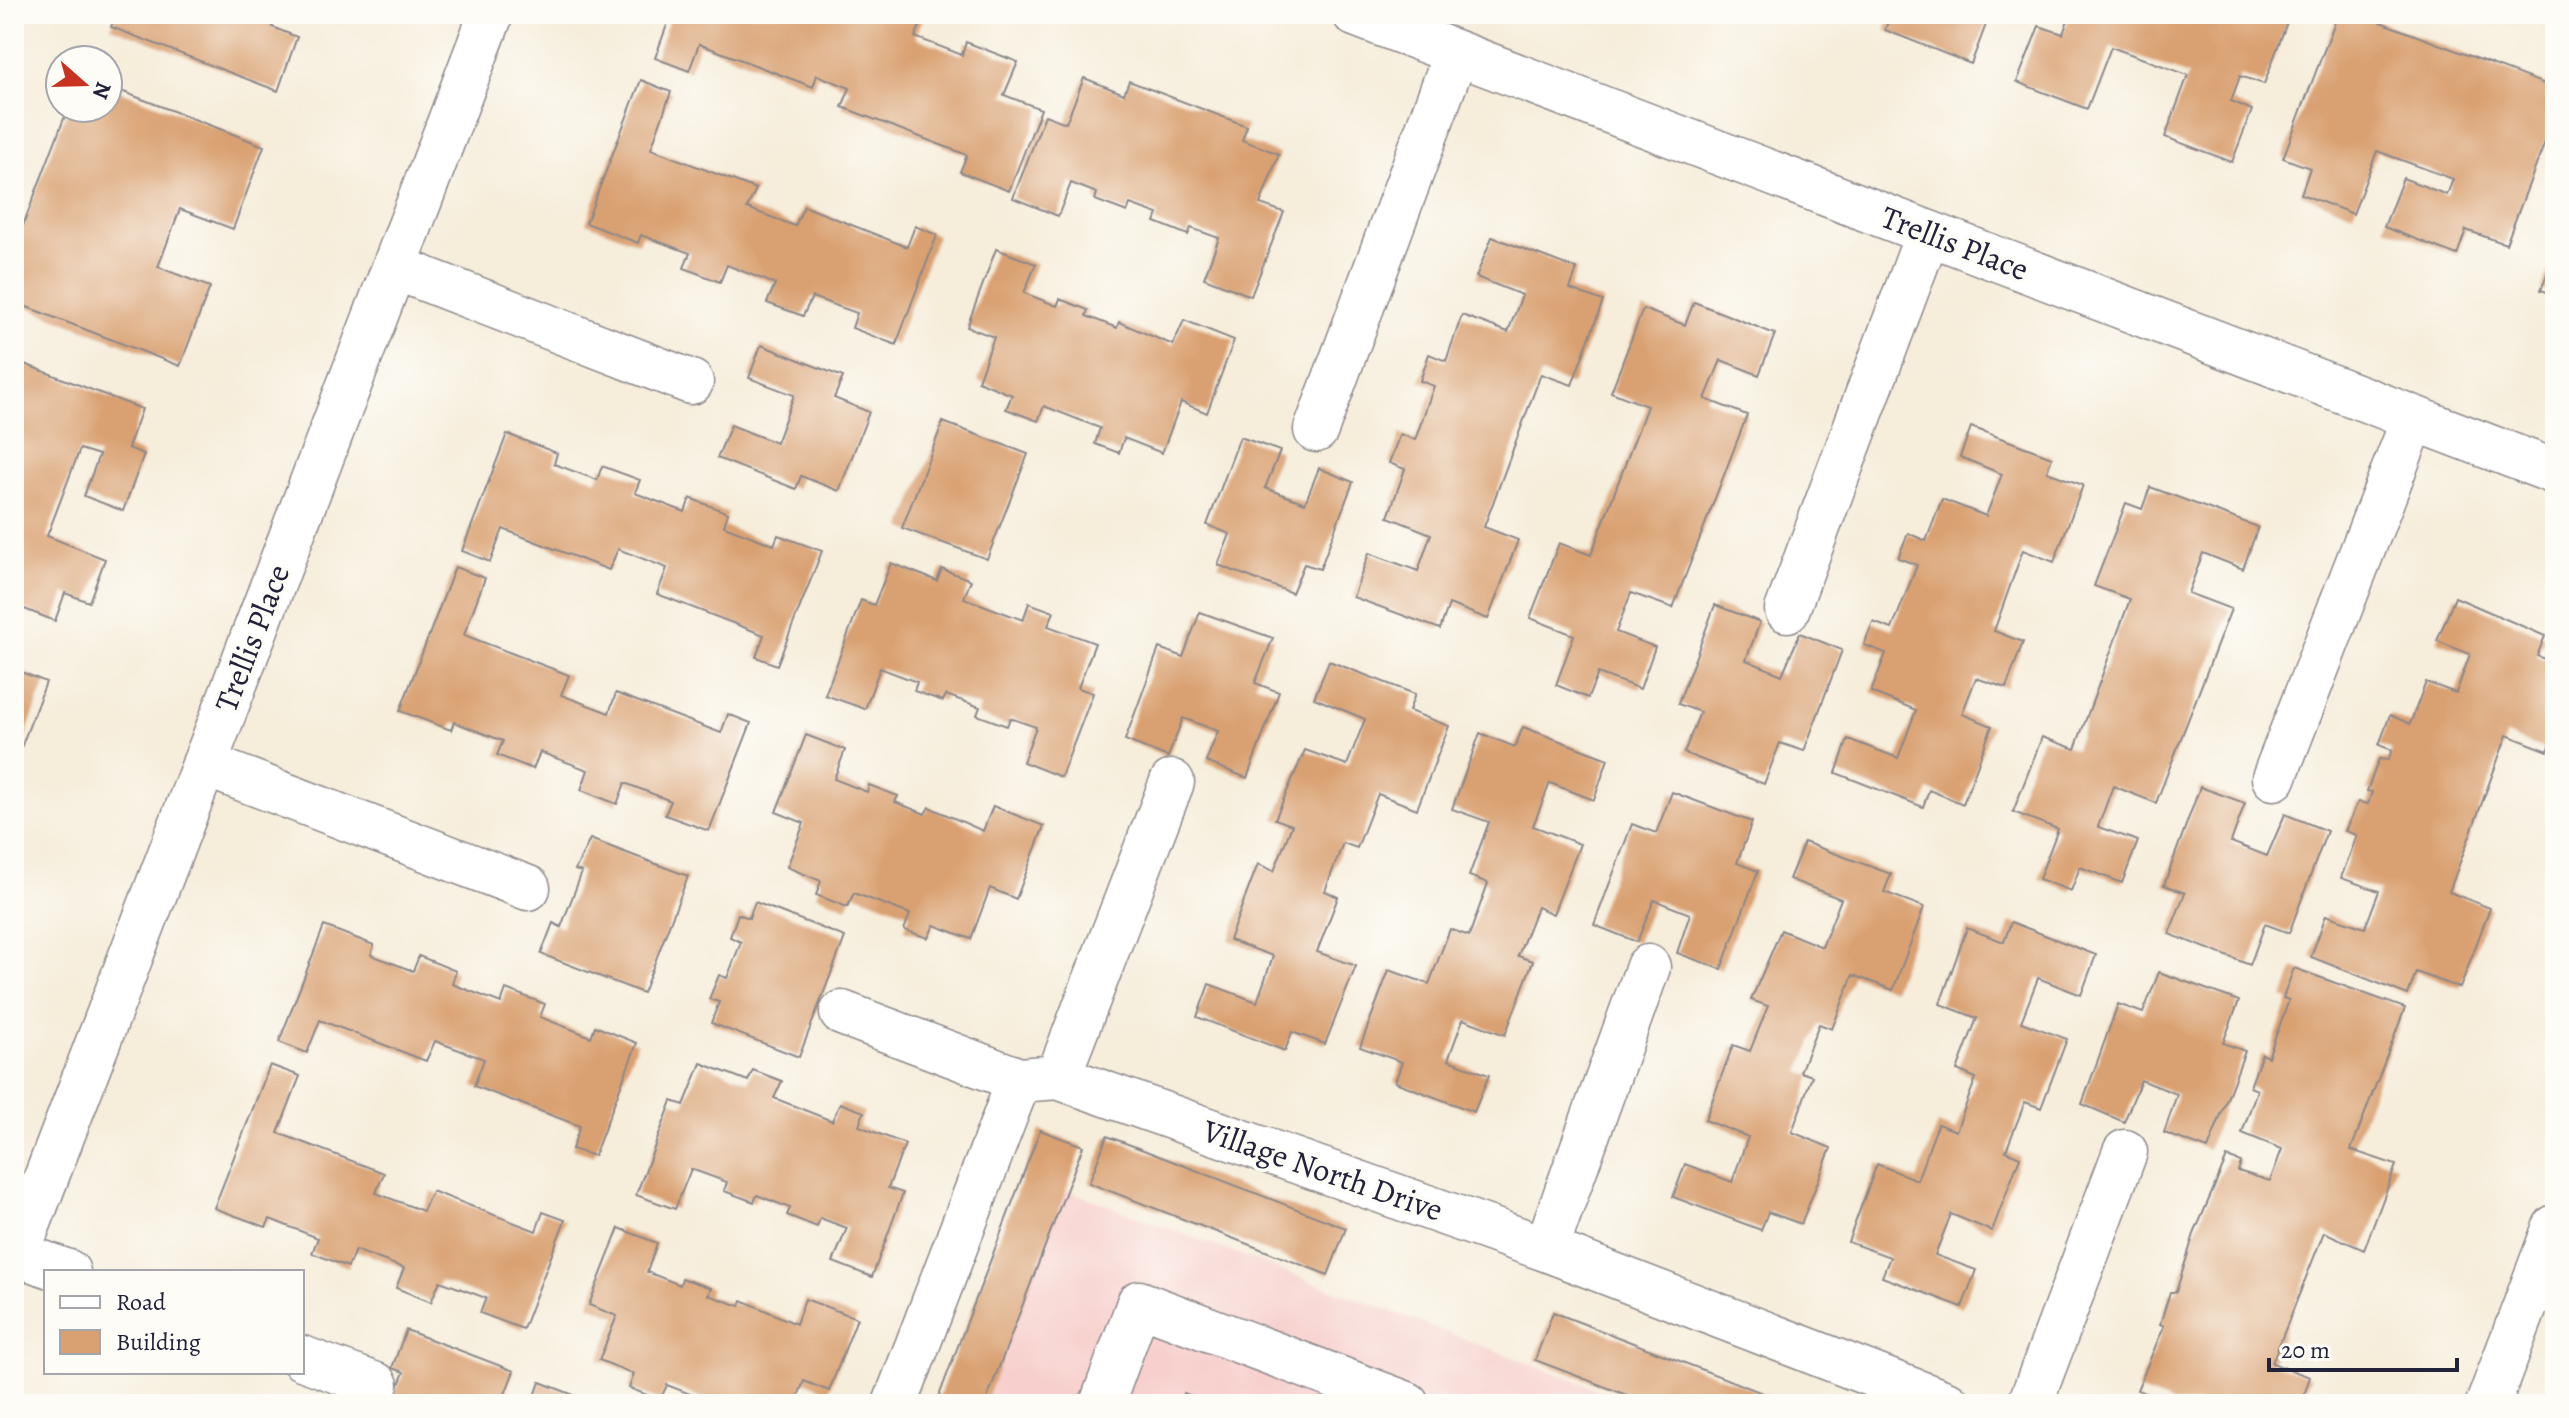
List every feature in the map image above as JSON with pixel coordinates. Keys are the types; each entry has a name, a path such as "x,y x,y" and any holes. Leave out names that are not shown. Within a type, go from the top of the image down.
{"street":[{"name":"Trellis Place","path":"16,1258 491,14"},
{"name":"Trellis Place","path":"1355,14 2555,472"},
{"path":"1316,430 1456,53"},
{"path":"1787,610 1928,233"},
{"path":"394,267 691,382"},
{"path":"2274,778 2414,418"},
{"path":"204,764 528,888"},
{"path":"895,1404 1172,782"},
{"path":"1546,1249 1648,967"},
{"name":"Village North Drive","path":"842,1013 1546,1249 1948,1404"},
{"path":"2030,1404 2125,1152"},
{"path":"2488,1404 2555,1227"},
{"path":"16,1258 61,1270"},
{"path":"1102,1404 1139,1303 1407,1404"},
{"path":"304,1359 376,1385"}],"shaded area":[{"path":"1059,1187 1638,1404 979,1404"}],"building":[{"path":"116,14 277,14 272,27 297,37 278,91 111,27"},
{"path":"671,14 909,14 923,19 915,37 962,55 966,42 1018,62 1004,95 1041,109 1009,191 960,172 967,155 842,107 850,88 817,75 813,87 699,44 689,71 655,58"},
{"path":"1891,14 1990,14 1971,64 1885,30"},
{"path":"2070,14 2290,14 2264,84 2240,76 2231,101 2252,110 2232,162 2165,137 2188,75 2111,47 2087,109 2017,82 2039,26 2063,34"},
{"path":"2338,14 2359,14 2555,88 2555,116 2506,244 2466,230 2457,255 2384,227 2403,178 2447,195 2453,179 2377,151 2353,214 2301,194 2310,168 2283,158"},
{"path":"1084,78 1124,94 1129,81 1247,126 1242,140 1279,154 1260,204 1284,212 1251,296 1204,278 1219,238 1191,228 1188,235 1155,222 1158,214 1130,204 1127,212 1095,200 1097,193 1071,183 1058,216 1013,198 1045,115 1066,123"},
{"path":"641,80 671,92 651,149 756,189 747,208 795,226 804,206 907,247 915,226 937,235 896,345 852,328 857,313 812,297 803,316 767,303 775,284 727,265 720,282 684,268 690,253 641,235 638,243 586,223"},
{"path":"124,92 264,146 233,229 180,209 158,267 210,287 180,366 14,302 14,249 62,124 124,124"},
{"path":"1492,237 1577,269 1570,289 1603,301 1572,385 1541,374 1484,527 1518,540 1488,619 1449,604 1440,629 1353,597 1369,553 1418,571 1431,534 1388,517 1405,469 1389,463 1400,434 1415,440 1434,386 1420,381 1429,354 1446,361 1462,315 1508,332 1522,295 1476,277"},
{"path":"996,249 1036,264 1024,293 1057,306 1060,299 1088,310 1086,316 1117,328 1119,322 1173,345 1184,320 1234,340 1207,413 1181,402 1162,453 1124,438 1119,453 1095,444 1100,428 1044,406 1038,421 1006,409 1012,395 978,381 994,337 967,327"},
{"path":"2555,253 2555,295 2541,290"},
{"path":"1694,302 1775,334 1759,375 1721,360 1705,399 1747,415 1673,608 1631,593 1616,632 1655,647 1640,689 1598,673 1588,698 1556,685 1574,635 1530,618 1559,543 1591,555 1647,406 1611,392 1643,309 1685,325"},
{"path":"761,345 843,377 834,398 869,412 839,491 801,476 796,489 717,458 731,425 776,443 794,395 749,378"},
{"path":"14,360 142,409 128,448 144,454 123,511 84,496 99,455 80,449 47,536 105,559 89,602 65,593 55,621 14,605"},
{"path":"943,422 1028,454 987,559 902,528"},
{"path":"1971,427 2052,457 2047,472 2083,485 2054,562 2023,550 1994,631 2023,642 2006,688 1976,678 1962,714 1992,726 1963,804 1929,790 1923,807 1836,773 1848,739 1898,758 1916,710 1871,692 1886,653 1864,645 1873,622 1892,629 1917,565 1898,558 1908,533 1926,541 1942,499 1986,516 2002,474 1960,457"},
{"path":"507,434 557,453 554,464 597,480 602,466 640,480 635,493 685,512 690,498 728,513 724,526 774,545 778,535 822,551 777,665 756,657 764,635 657,594 667,568 618,549 609,570 503,529 490,562 462,551"},
{"path":"1240,437 1280,451 1265,488 1305,503 1319,468 1353,482 1320,569 1304,564 1292,593 1218,565 1230,534 1207,525"},
{"path":"2150,487 2258,527 2243,569 2203,553 2188,593 2231,609 2156,803 2113,786 2098,827 2138,841 2122,883 2080,867 2071,891 2039,879 2058,829 2013,812 2042,737 2075,749 2130,599 2094,586 2126,503 2142,509"},
{"path":"891,563 937,581 942,569 971,580 964,598 1023,620 1029,603 1054,612 1048,626 1095,643 1078,688 1093,693 1061,777 1023,762 1036,727 1010,718 1007,726 977,715 980,707 946,695 943,701 914,691 917,682 880,668 865,709 825,695 861,600 874,605"},
{"path":"455,567 485,578 464,635 569,675 561,695 609,713 616,693 721,733 728,714 751,723 709,831 665,815 671,801 625,783 617,804 581,790 588,770 540,752 533,769 497,755 503,741 454,722 451,730 400,711"},
{"path":"2455,597 2545,636 2537,656 2555,663 2555,733 2548,751 2507,735 2449,892 2490,908 2460,988 2416,972 2408,995 2311,957 2326,915 2365,928 2379,891 2341,878 2357,835 2345,831 2358,802 2368,804 2372,792 2367,791 2379,759 2388,760 2392,750 2379,745 2390,715 2410,724 2426,682 2456,693 2470,654 2437,641"},
{"path":"1715,605 1760,622 1746,660 1782,675 1800,633 1842,650 1804,751 1780,743 1764,784 1684,753 1700,712 1678,704"},
{"path":"1200,612 1273,638 1255,683 1279,692 1247,778 1206,762 1218,731 1183,718 1168,757 1125,740 1159,648 1183,657"},
{"path":"1329,661 1415,694 1409,711 1449,726 1417,809 1378,794 1357,848 1343,843 1325,891 1338,897 1317,952 1356,966 1325,1044 1292,1032 1285,1051 1197,1017 1209,984 1257,1002 1273,956 1229,940 1258,864 1274,871 1292,825 1275,819 1305,750 1347,765 1365,719 1314,698"},
{"path":"14,669 46,682 14,766"},
{"path":"1523,727 1608,759 1594,800 1550,783 1533,826 1580,844 1553,914 1537,907 1518,956 1533,961 1505,1035 1463,1019 1448,1060 1489,1075 1474,1112 1395,1082 1402,1062 1360,1047 1389,970 1429,984 1450,929 1469,936 1488,883 1469,876 1489,822 1452,809 1480,733 1515,747"},
{"path":"806,735 845,750 834,779 867,792 869,785 898,796 895,802 925,814 929,807 983,831 993,806 1044,826 1016,899 990,888 971,939 934,925 928,938 904,930 910,914 854,893 847,907 816,895 821,881 787,867 804,823 776,812"},
{"path":"2200,787 2245,803 2231,842 2267,856 2285,814 2327,831 2289,933 2265,924 2250,965 2169,934 2185,893 2164,885"},
{"path":"1672,792 1752,822 1737,863 1758,871 1721,969 1677,953 1690,914 1654,900 1637,942 1594,925 1632,824 1656,833"},
{"path":"590,839 688,876 643,993 541,954 553,923 561,927 582,872 575,870"},
{"path":"1804,842 1891,874 1884,892 1924,907 1893,990 1853,975 1832,1029 1819,1024 1800,1072 1812,1076 1792,1132 1831,1148 1801,1224 1768,1212 1761,1230 1673,1197 1685,1164 1732,1182 1748,1137 1705,1120 1733,1045 1750,1051 1768,1006 1751,1000 1781,930 1822,947 1841,899 1789,879"},
{"path":"755,902 845,937 799,1057 711,1023 719,1002 709,999 719,975 727,978 741,942 730,937 738,914 749,918"},
{"path":"2011,922 2096,955 2081,995 2038,978 2021,1022 2067,1039 2041,1108 2025,1102 2006,1151 2020,1157 1992,1231 1951,1214 1935,1255 1976,1270 1962,1307 1882,1277 1890,1257 1848,1242 1877,1164 1917,1180 1938,1124 1956,1131 1976,1078 1957,1070 1977,1018 1940,1004 1967,928 2004,942"},
{"path":"324,926 374,945 371,955 413,971 419,956 456,971 452,984 501,1003 506,989 545,1004 540,1017 591,1037 595,1026 637,1043 594,1156 572,1149 580,1126 474,1086 484,1059 435,1041 426,1061 320,1020 307,1053 279,1042"},
{"path":"2294,968 2405,1008 2351,1150 2396,1165 2364,1250 2324,1232 2272,1363 2310,1377 2301,1404 2176,1404 2137,1390 2164,1326 2160,1324 2170,1292 2176,1292 2194,1234 2227,1157 2241,1162 2238,1171 2270,1181 2282,1149 2242,1133 2257,1090 2250,1087 2262,1054 2268,1057 2289,1000 2283,998"},
{"path":"2159,972 2239,1001 2223,1043 2245,1051 2208,1149 2164,1133 2177,1094 2141,1080 2124,1122 2082,1104 2118,1004 2143,1013"},
{"path":"701,1063 748,1081 753,1070 782,1081 774,1098 832,1121 840,1103 864,1112 859,1126 905,1144 888,1188 903,1193 872,1277 833,1262 847,1228 820,1218 817,1227 787,1215 790,1208 757,1195 754,1202 724,1191 727,1182 691,1169 675,1209 636,1195 672,1101 684,1105"},
{"path":"270,1065 300,1076 278,1133 384,1173 376,1193 423,1211 432,1191 536,1231 543,1212 565,1220 523,1329 480,1313 486,1298 440,1281 431,1302 396,1288 404,1268 355,1250 348,1267 312,1253 318,1238 270,1219 266,1227 214,1208"},
{"path":"1040,1130 1083,1146 985,1404 936,1404"},
{"path":"1107,1136 1346,1228 1328,1275 1089,1183"},
{"path":"619,1228 657,1243 647,1272 680,1285 682,1278 711,1288 708,1295 740,1306 742,1300 796,1324 805,1299 857,1318 829,1391 804,1381 795,1404 716,1404 667,1385 660,1400 629,1388 634,1374 599,1360 617,1316 589,1305"},
{"path":"1553,1312 1791,1404 1650,1404 1535,1360"},
{"path":"406,1330 514,1371 501,1404 391,1404 404,1372 392,1368"},
{"path":"540,1382 597,1404 532,1404"},
{"path":"1184,1393 1211,1404 1180,1404"}]}
